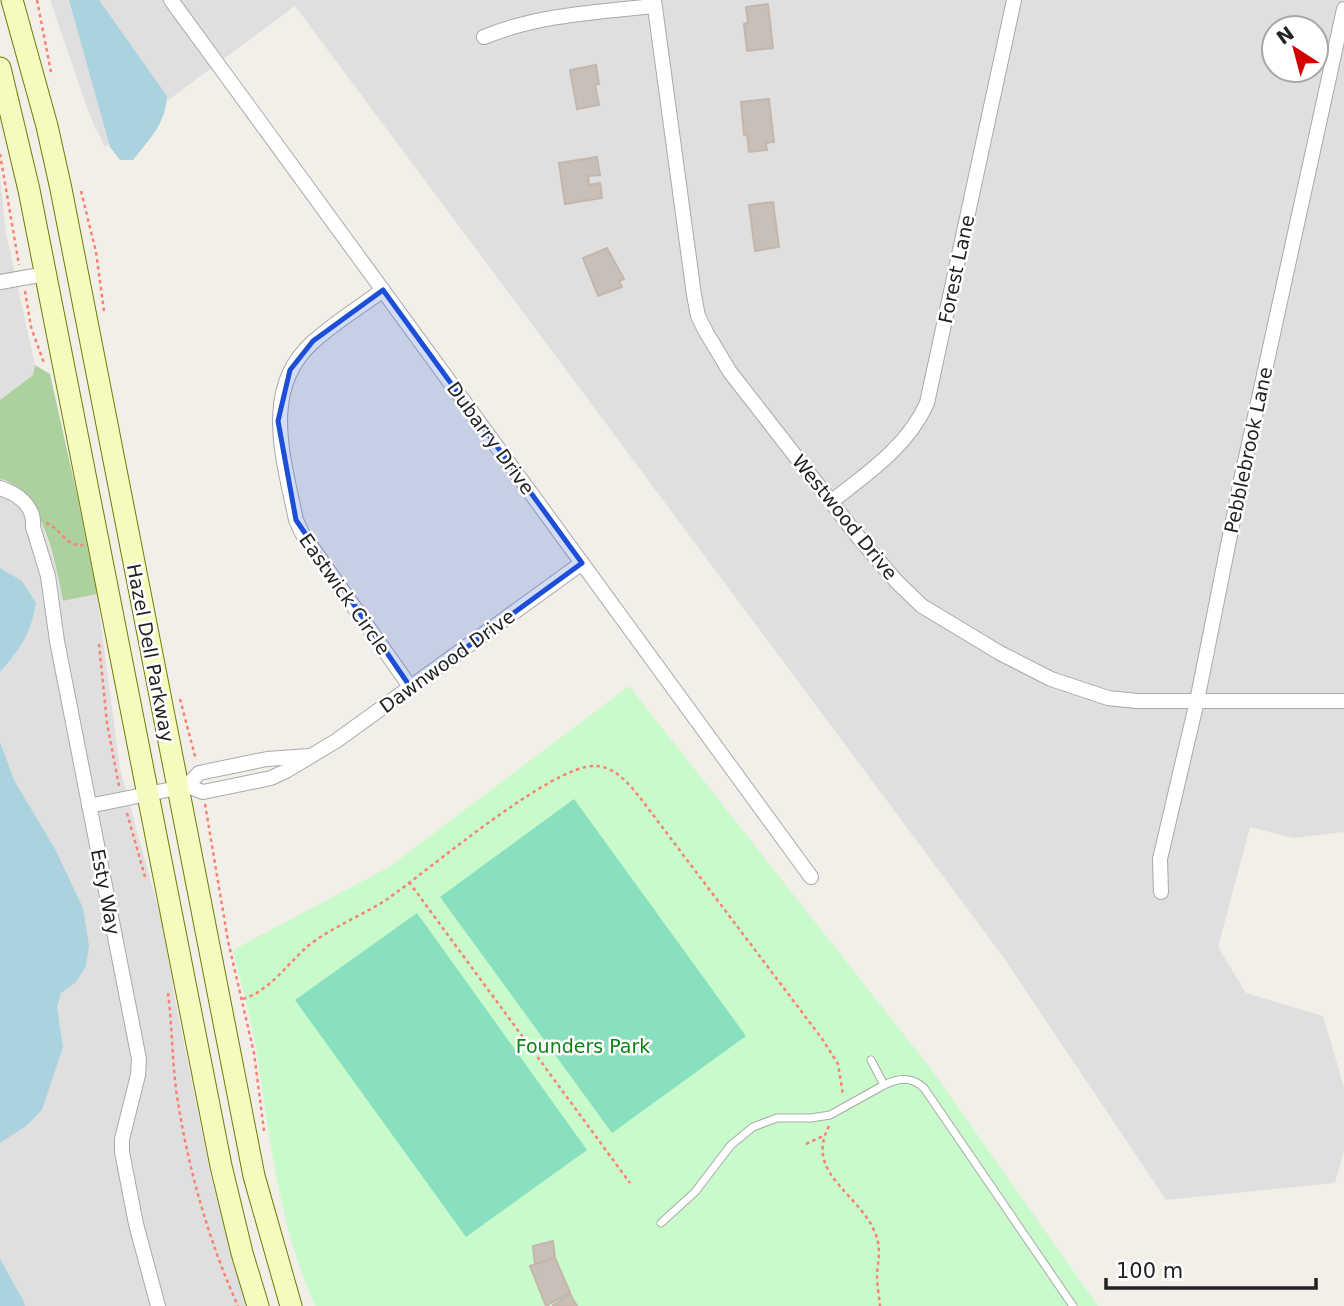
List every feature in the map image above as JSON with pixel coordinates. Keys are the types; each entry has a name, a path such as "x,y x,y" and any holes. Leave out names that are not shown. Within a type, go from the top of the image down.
{"main road":[{"name":"Hazel Dell Parkway","path":"12,0 56,165 183,787 254,1176 291,1306"},
{"name":"Hazel Dell Parkway","path":"0,68 46,274 228,1198 258,1306"}],"street":[{"name":"Dubarry Drive","path":"171,0 811,877"},
{"name":"Forest Lane","path":"832,501 908,436 927,403 1014,0"},
{"name":"Westwood Drive","path":"654,3 698,316 730,372 860,539 909,595 1000,653 1058,682 1108,698 1344,701"},
{"path":"484,37 507,27 654,3"},
{"name":"Pebblebrook Lane","path":"1161,892 1160,859 1197,701 1241,480 1344,9"},
{"path":"0,282 46,274"},
{"name":"Eastwick Circle","path":"383,290 313,341 297,359 281,394 278,421 296,520 302,533 411,688"},
{"name":"Esty Way","path":"2,489 17,495 28,505 34,517 33,527 53,602 57,641 139,1059 138,1075 122,1139 123,1159 136,1224 158,1306"},
{"name":"Dawnwood Drive","path":"89,806 183,787 199,772 267,759 310,756 411,688 582,563"}],"lane":[{"path":"871,1060 884,1085"},
{"path":"661,1223 695,1192 731,1146 752,1127 769,1119 830,1115 884,1085 910,1079 924,1088 1073,1306"}],"path":[{"path":"0,154 18,261"},
{"path":"27,298 31,327 46,373"},
{"path":"33,527 46,523 52,525 71,544 83,545 85,554"},
{"path":"98,635 107,723 120,788"},
{"path":"243,999 266,987 322,936 377,905 508,810 563,775 574,769 593,765 611,770 626,781 641,799 834,1056 840,1071 843,1093 839,1110 821,1148 824,1165 863,1211 878,1242 880,1306"},
{"path":"205,805 228,941 254,1053 265,1133"},
{"path":"127,814 147,883"},
{"path":"410,882 630,1183"},
{"path":"168,992 176,1089 187,1150 204,1210 239,1306"},
{"path":"806,1144 825,1135"}],"highlighted area":[{"path":"383,290 582,563 411,688 296,520 278,421 290,370 313,341"}],"shaded area":[{"path":"50,0 1344,0 1344,832 1293,838 1250,827 1218,947 1246,993 1323,1016 1344,1087 1344,1151 1335,1183 1166,1200 1004,958 295,6 105,147 90,116"},
{"path":"0,177 6,233 35,365 33,375 0,400"},
{"path":"0,479 13,482 40,517 57,570 63,601 97,594 120,769 162,922 211,1177 247,1306 0,1306"}],"green space":[{"path":"35,365 50,374 97,594 63,601 51,549 37,512 27,497 14,485 0,479 0,400 33,375"},
{"name":"Founders Park","path":"629,686 931,1069 1098,1306 315,1306 303,1276 285,1214 255,1042 233,950 389,867"},
{"path":"574,799 746,1036 612,1133 440,897"},
{"path":"417,913 587,1150 466,1237 295,1000"}],"water":[{"path":"69,0 99,0 167,96 160,123 133,160 120,160 110,147"},
{"path":"0,568 22,581 36,603 24,640 0,672"},
{"path":"0,742 14,780 55,849 83,908 89,946 86,966 76,982 61,993 57,1007 63,1047 42,1110 26,1126 0,1143"},
{"path":"0,1259 23,1300 25,1306 0,1306"}],"building":[{"path":"768,4 773,48 747,51 744,24 748,23 746,7"},
{"path":"596,65 599,84 595,85 599,105 577,109 570,70"},
{"path":"769,99 774,142 766,143 767,150 749,152 747,134 744,135 741,102"},
{"path":"597,157 600,175 588,176 589,185 600,183 602,198 565,204 559,163"},
{"path":"773,202 779,247 755,251 749,205"},
{"path":"607,248 624,279 619,281 622,287 598,296 583,258"},
{"path":"553,1241 555,1258 535,1265 533,1246"},
{"path":"555,1258 570,1292 546,1306 530,1266"},
{"path":"570,1294 577,1306 553,1306 553,1305"}]}
